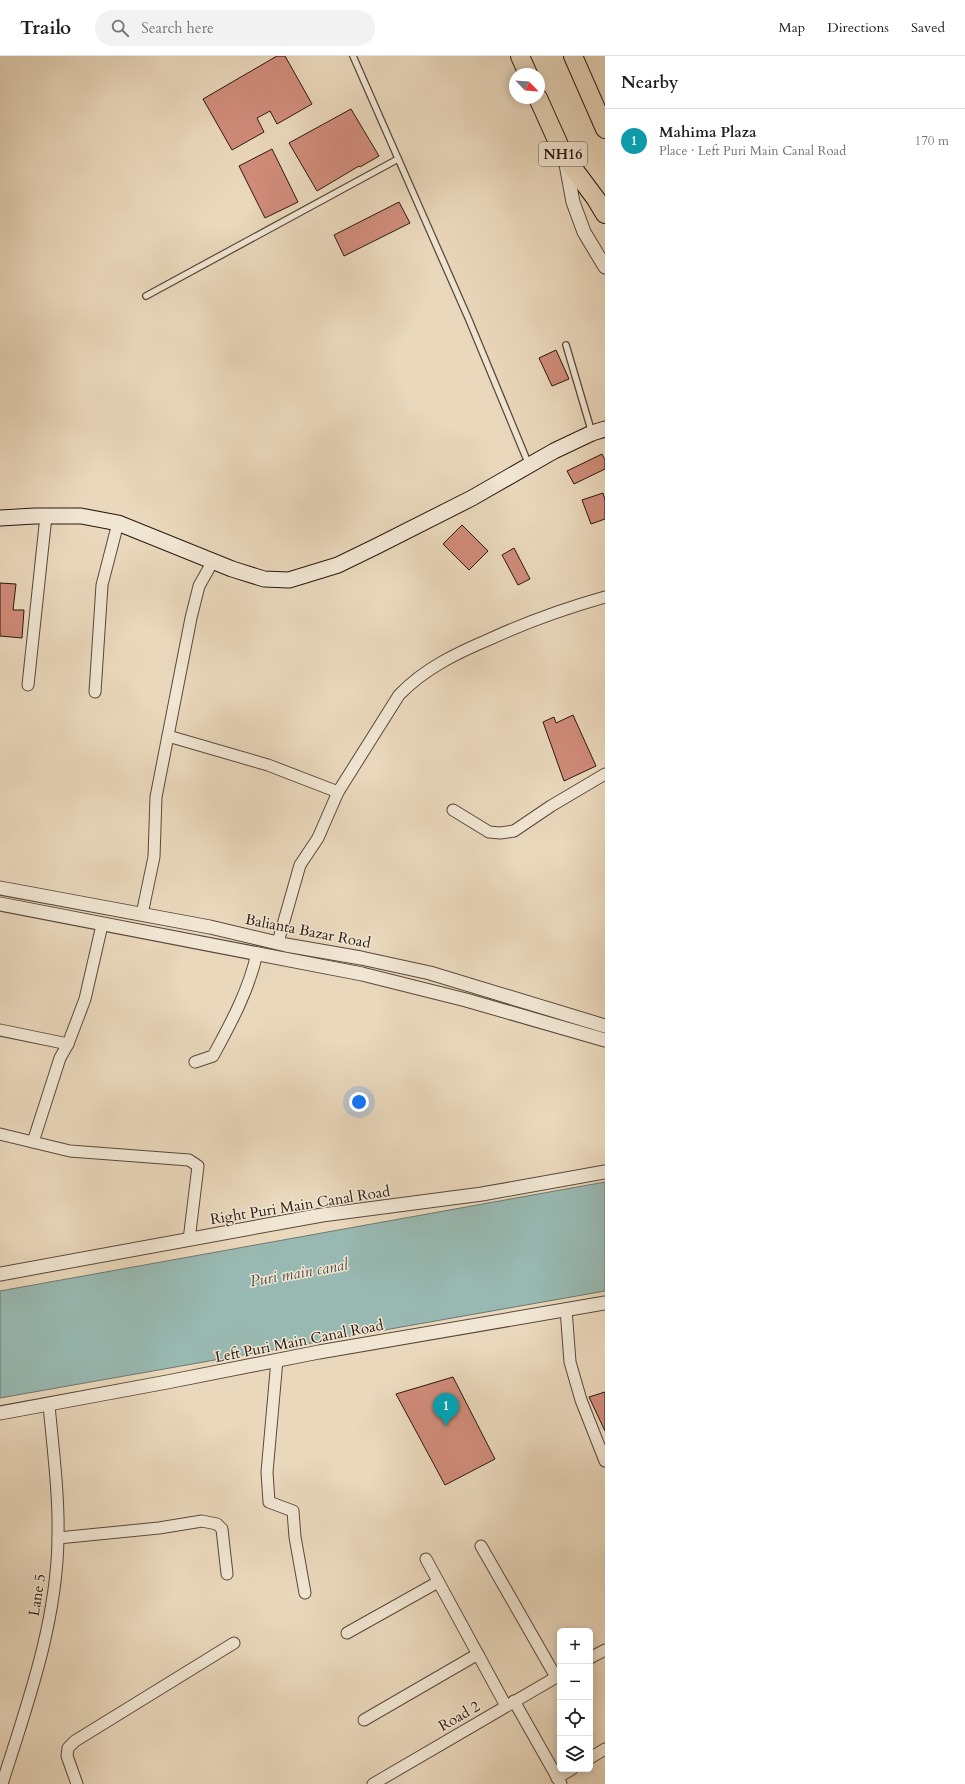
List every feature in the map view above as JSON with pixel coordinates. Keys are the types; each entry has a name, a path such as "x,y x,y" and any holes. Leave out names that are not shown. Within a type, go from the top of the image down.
{"highway":[{"path":"520,56 525,68"},
{"name":"NH16","path":"574,60 605,129"},
{"name":"NH16","path":"541,104 564,156 601,207"}],"main road":[{"path":"0,518 81,516 118,523 213,561 264,578 289,580 338,565 472,498 529,465 599,431"}],"street":[{"path":"564,156 573,202 584,232 605,267"},
{"path":"28,685 46,516"},
{"path":"95,692 102,585 118,523"},
{"path":"142,914 154,857 156,798 191,618 199,586 213,561"},
{"path":"278,942 300,865 318,838 338,792 399,694 412,681 437,664 461,652 546,616 605,596"},
{"path":"168,736 268,765 338,792"},
{"path":"453,810 489,832 500,833 514,831 551,806 605,774"},
{"name":"Balianta Bazar Road","path":"0,888 142,914 430,973 605,1026"},
{"path":"0,904 102,925 362,974 473,1002 605,1040"},
{"path":"33,1142 60,1058 68,1044 84,999 102,925"},
{"path":"195,1062 213,1056 240,1002 257,953"},
{"path":"0,1030 68,1044"},
{"path":"0,1134 80,1153 189,1160 198,1166 189,1240"},
{"name":"Right Puri Main Canal Road","path":"0,1274 322,1215 482,1194 605,1172"},
{"name":"Left Puri Main Canal Road","path":"0,1413 49,1405 277,1360 605,1303"},
{"path":"566,1309 570,1362 581,1400 605,1461"},
{"path":"277,1360 267,1472 269,1502 293,1510 305,1593"},
{"name":"Lane 5","path":"2,1784 34,1682 47,1629 56,1576 58,1538 49,1405"},
{"path":"58,1538 159,1528 202,1521 210,1522 217,1524 222,1529 227,1574"},
{"path":"482,1546 557,1674"},
{"path":"426,1559 478,1654 559,1781 569,1772"},
{"path":"347,1633 438,1582"},
{"path":"77,1784 67,1756 68,1748 75,1741 234,1643"},
{"path":"593,1656 605,1650"},
{"path":"364,1720 478,1654"},
{"name":"Road 2","path":"373,1784 557,1677"},
{"path":"593,1756 605,1748"}],"lane":[{"path":"353,56 469,320 529,465"},
{"path":"146,296 398,159"},
{"path":"566,344 599,431"}],"water":[{"name":"Puri main canal","path":"605,1182 605,1291 0,1398 0,1291"}],"building":[{"path":"277,56 285,56 312,104 277,124 270,111 257,118 264,132 232,150 203,99"},
{"path":"351,109 379,156 317,191 289,143"},
{"path":"272,149 298,202 265,218 239,166"},
{"path":"399,202 410,223 344,256 334,235"},
{"path":"556,350 569,379 552,386 539,358"},
{"path":"602,454 605,460 605,469 574,484 567,471"},
{"path":"603,493 605,500 605,519 591,524 582,500"},
{"path":"462,525 488,551 469,570 443,544"},
{"path":"514,548 530,579 518,585 502,555"},
{"path":"0,583 16,584 13,610 24,610 22,638 0,636"},
{"path":"573,715 596,766 564,781 543,722 554,717 556,723"},
{"path":"453,1377 495,1459 445,1485 396,1394"},
{"path":"605,1392 605,1431 589,1397"}],"place":[{"name":"Mahima Plaza","path":"446,1426"}]}
